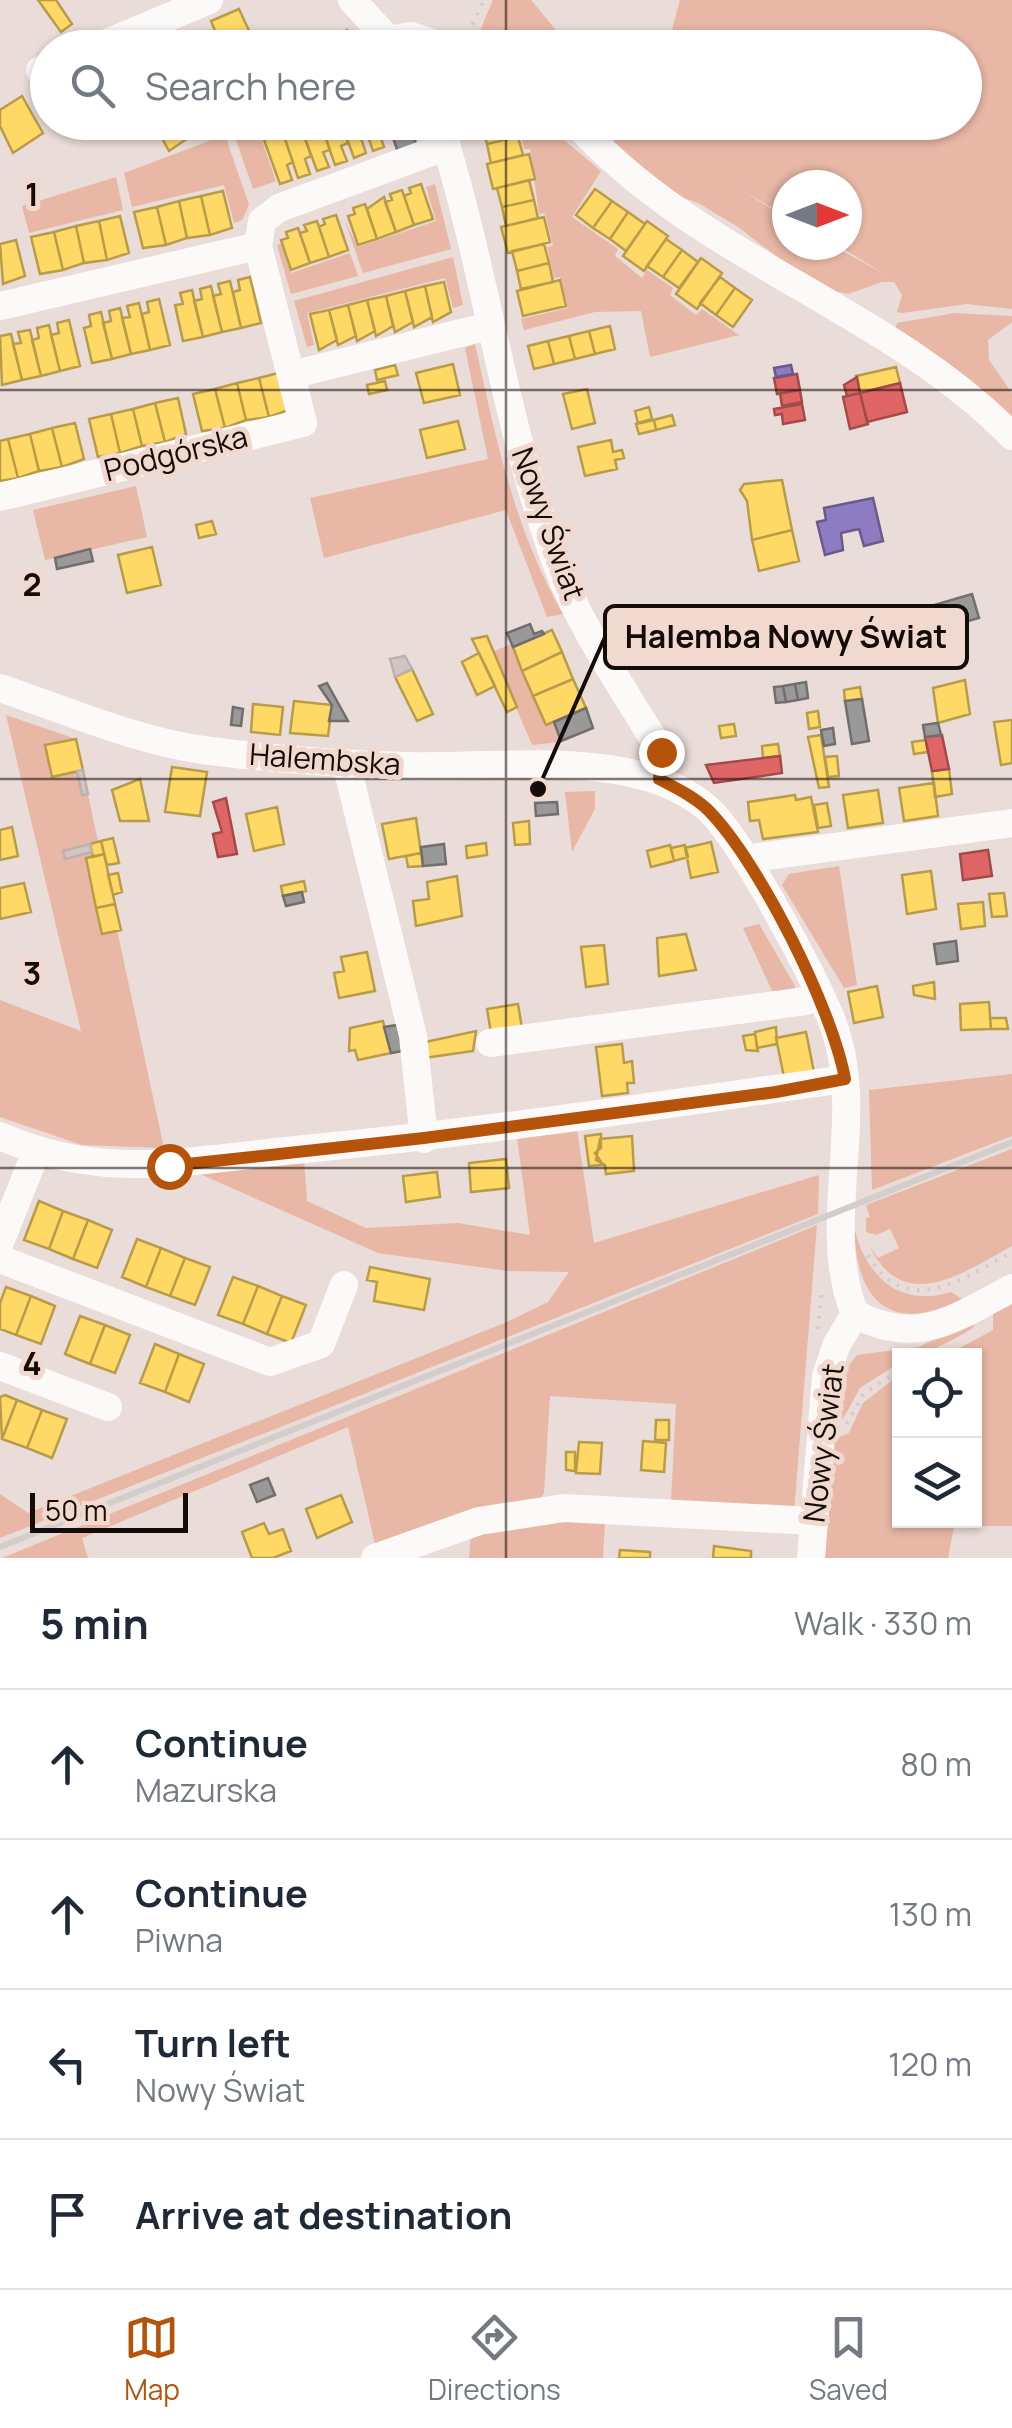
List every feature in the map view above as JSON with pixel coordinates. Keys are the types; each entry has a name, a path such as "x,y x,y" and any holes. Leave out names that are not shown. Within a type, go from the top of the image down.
{"street":[{"path":"138,30 209,0"},
{"path":"352,0 379,30"},
{"path":"0,306 258,246 262,222 279,208 430,140"},
{"name":"Nowy Świat","path":"444,140 512,423 558,570 661,752 659,779"},
{"path":"593,140 625,173 761,265 870,325 1012,436"},
{"name":"Podgórska","path":"0,497 304,423 258,246"},
{"path":"291,375 489,326"},
{"name":"Halembska","path":"0,688 166,742 346,763 584,768 659,779"},
{"path":"346,763 413,1036 424,1138"},
{"path":"659,779 707,808 745,859 819,994 838,1041 845,1079 848,1138 842,1277 855,1314 891,1330 923,1332 1012,1288"},
{"path":"745,859 1012,823"},
{"path":"490,1044 624,1028 635,1022 806,1000 819,994"},
{"path":"0,1136 36,1152 99,1164 169,1166 424,1138 776,1092 845,1079"},
{"path":"0,1242 36,1152"},
{"path":"0,1259 270,1362 321,1344 344,1285"},
{"name":"Nowy Świat","path":"811,1558 826,1376 855,1314"},
{"path":"0,1366 108,1407"},
{"path":"374,1558 479,1521 564,1508 814,1521"}],"path":[{"path":"470,30 484,0"},
{"path":"865,1248 875,1266 890,1280 922,1291 950,1285 1012,1252"},
{"path":"839,1428 848,1424 864,1393 892,1375"}],"shaded area":[{"path":"493,0 531,0 556,30 480,30"},
{"path":"680,0 1012,0 1012,309 967,304 897,312 902,295 894,282 882,282 848,294 817,287 781,260 859,260 888,276 862,260 862,170 772,170 772,208 739,189 772,209 772,253 698,203 672,194 607,140 982,140 982,30 672,30"},
{"path":"212,140 227,140 249,205 242,220 234,223 224,185 132,207 124,173"},
{"path":"236,140 262,140 276,181 253,189"},
{"path":"522,140 564,140 601,171 572,217 618,249 615,256 642,278 647,270 673,288 670,295 696,315 702,309 739,335 650,357 641,311 595,312 524,330 521,319 568,308 560,277 554,278 547,247 553,246 545,213 539,214 530,149 524,149"},
{"path":"116,177 123,210 29,233 22,206"},
{"path":"435,184 451,249 363,273 345,221 358,247 436,221 426,187"},
{"path":"281,244 291,273 350,253 358,276 291,294 277,245"},
{"path":"453,257 463,305 453,308 445,278 307,313 314,345 307,347 294,301"},
{"path":"955,313 1012,316 1012,322 988,340 989,360 1012,393 1012,428 894,333 897,323"},
{"path":"475,344 519,516 563,614 547,617 506,510 324,558 310,498 488,459 465,348"},
{"path":"136,486 147,537 45,560 33,510"},
{"path":"511,644 545,725 554,722 561,742 532,745 492,652"},
{"path":"6,715 76,739 164,1148 82,1145 0,1117 0,1000 81,1031"},
{"path":"595,791 595,809 572,852 565,792"},
{"path":"839,866 857,985 844,988 782,885 789,874"},
{"path":"759,924 795,991 774,995 743,928"},
{"path":"1012,1074 1012,1136 872,1190 869,1090"},
{"path":"576,1123 594,1243 819,1175 818,1214 0,1538 0,1494 28,1513 507,1322 548,1302 569,1272 508,1271 378,1253 191,1170 304,1158 307,1201 366,1228 458,1223 530,1235 516,1130"},
{"path":"1012,1149 1012,1246 955,1276 935,1282 917,1284 899,1279 883,1267 869,1245 878,1258 899,1248 890,1229 876,1235 866,1232 866,1218 870,1217 866,1205"},
{"path":"817,1225 794,1512 671,1501 676,1404 550,1396 544,1493 539,1501 375,1544 348,1427 82,1538 88,1558 2,1558"},
{"path":"854,1228 867,1260 888,1284 916,1296 951,1292 962,1299 915,1314 882,1305 862,1275"},
{"path":"1012,1301 1012,1526 982,1526 982,1348 960,1348 993,1330 993,1312"},
{"path":"975,1322 973,1328 938,1347 910,1348"},
{"path":"892,1350 892,1367 860,1388 843,1419 834,1419 839,1378 857,1355"},
{"path":"892,1380 892,1528 954,1528 948,1558 819,1558 830,1441 849,1433 863,1403"},
{"path":"551,1521 605,1523 603,1558 469,1558 471,1535"}],"building: Homes":[{"path":"38,0 56,0 72,24 60,30"},
{"path":"239,9 249,30 215,30 211,21"},
{"path":"22,96 30,110 32,140 13,153 0,126 0,110"},
{"path":"163,140 185,140 169,151"},
{"path":"264,140 285,140 293,162 287,165 292,180 280,184"},
{"path":"285,140 305,140 311,156 305,159 310,174 298,178"},
{"path":"306,140 326,140 330,150 323,152 329,167 317,171"},
{"path":"326,140 347,140 341,146 347,161 335,165"},
{"path":"348,140 362,140 366,153 354,158"},
{"path":"369,140 382,140 384,147 373,151"},
{"path":"519,140 523,155 491,163 487,144"},
{"path":"529,154 535,179 493,189 487,164"},
{"path":"529,180 534,200 502,207 497,188"},
{"path":"421,184 433,219 414,225 404,196 411,193 409,188"},
{"path":"595,189 612,201 593,228 576,215"},
{"path":"402,190 414,225 396,232 385,202 392,200 390,194"},
{"path":"223,191 232,228 210,235 201,196"},
{"path":"201,196 210,235 187,238 179,201"},
{"path":"384,197 396,232 377,239 367,209"},
{"path":"534,200 538,218 506,226 502,207"},
{"path":"179,201 187,238 166,245 157,207"},
{"path":"612,201 628,212 610,239 593,228"},
{"path":"365,204 377,239 358,245 348,216 355,214 353,208"},
{"path":"157,207 166,245 143,248 134,212"},
{"path":"628,212 645,224 626,251 610,239"},
{"path":"336,215 348,250 329,257 319,227 325,224 323,219"},
{"path":"120,216 129,253 107,260 99,221"},
{"path":"544,217 550,242 508,253 501,227"},
{"path":"99,221 107,260 84,263 76,226"},
{"path":"317,221 329,257 310,263 300,233 307,231 304,225"},
{"path":"647,221 668,236 644,271 623,256"},
{"path":"76,226 84,263 63,270 54,232"},
{"path":"298,228 310,263 291,270 281,240 288,238 286,232"},
{"path":"54,232 63,270 40,274 31,237"},
{"path":"666,239 682,250 663,277 647,266"},
{"path":"16,240 25,276 3,284 0,244"},
{"path":"544,244 549,263 517,271 512,251"},
{"path":"682,250 698,262 679,288 663,277"},
{"path":"701,258 722,273 697,309 676,294"},
{"path":"549,263 553,282 521,289 517,271"},
{"path":"250,277 261,323 241,328 233,292 240,290 238,280"},
{"path":"720,277 735,288 716,315 700,303"},
{"path":"560,280 566,306 523,316 517,291"},
{"path":"230,281 241,328 222,332 213,296 221,294 218,284"},
{"path":"444,282 451,312 433,322 425,286"},
{"path":"211,286 222,332 203,337 194,301 202,299 200,289"},
{"path":"425,286 432,317 414,327 405,291"},
{"path":"735,288 752,300 733,327 716,315"},
{"path":"192,290 203,337 183,341 175,305 183,304 180,293"},
{"path":"405,291 413,322 395,332 386,296"},
{"path":"386,296 393,326 376,336 367,300"},
{"path":"159,299 170,345 150,350 142,314 149,312 147,302"},
{"path":"367,300 375,331 357,341 348,305"},
{"path":"139,303 150,350 131,354 122,318 130,317 127,306"},
{"path":"348,305 356,336 338,345 329,310"},
{"path":"120,308 131,354 112,359 103,323 111,321 109,311"},
{"path":"329,310 337,340 319,350 310,314"},
{"path":"101,312 112,359 92,363 84,328 91,326 89,315"},
{"path":"69,320 80,366 60,371 51,335 59,333 57,323"},
{"path":"49,325 60,371 41,376 32,340 39,338 37,328"},
{"path":"610,326 615,349 595,354 589,331"},
{"path":"30,330 41,376 22,380 13,344 21,343 18,332"},
{"path":"589,331 595,354 575,359 569,336"},
{"path":"11,334 22,380 2,385 0,336"},
{"path":"569,336 575,359 554,364 548,341"},
{"path":"548,341 554,364 534,369 528,346"},
{"path":"453,364 460,395 424,403 416,373"},
{"path":"395,365 398,375 377,380 375,370"},
{"path":"896,367 900,383 860,393 856,376"},
{"path":"282,372 291,409 269,417 259,378"},
{"path":"259,378 269,417 246,420 237,383"},
{"path":"385,381 387,390 369,394 367,385"},
{"path":"237,383 246,420 225,428 215,389"},
{"path":"215,389 225,428 202,431 193,394"},
{"path":"587,389 595,423 572,429 563,394"},
{"path":"178,398 186,434 165,442 155,403"},
{"path":"155,403 165,442 142,446 133,409"},
{"path":"649,407 652,419 638,423 635,411"},
{"path":"133,409 142,446 120,453 111,414"},
{"path":"111,414 120,453 98,457 89,419"},
{"path":"672,415 675,425 656,430 654,420"},
{"path":"654,420 656,430 639,434 636,424"},
{"path":"458,421 465,449 427,458 420,430"},
{"path":"75,423 84,459 62,467 52,428"},
{"path":"52,428 62,467 39,471 30,434"},
{"path":"30,434 39,471 18,478 8,439"},
{"path":"8,439 18,478 0,481 0,441"},
{"path":"611,440 613,452 622,450 624,458 615,460 617,469 585,476 578,447"},
{"path":"782,480 792,530 752,540 747,501 740,490 744,484"},
{"path":"212,521 216,534 199,538 196,525"},
{"path":"792,530 799,561 759,571 752,540"},
{"path":"152,547 161,585 127,593 118,555"},
{"path":"552,630 562,652 522,671 513,647"},
{"path":"487,636 517,707 507,712 472,639"},
{"path":"562,652 573,679 533,696 522,671"},
{"path":"479,653 495,686 477,695 462,662"},
{"path":"412,669 433,714 417,721 395,677"},
{"path":"573,679 586,708 546,725 533,696"},
{"path":"965,680 970,714 938,723 933,688"},
{"path":"860,687 862,699 845,701 844,690"},
{"path":"294,701 332,705 328,736 290,733"},
{"path":"253,704 283,707 280,735 251,732"},
{"path":"818,711 820,727 809,729 807,713"},
{"path":"1012,720 1012,763 1001,765 994,722"},
{"path":"734,724 736,736 721,738 719,726"},
{"path":"821,735 829,787 819,788 808,737"},
{"path":"76,739 83,770 52,777 45,745"},
{"path":"926,740 928,752 914,754 912,742"},
{"path":"778,744 780,756 763,758 762,746"},
{"path":"837,756 839,776 828,777 825,757"},
{"path":"172,767 207,772 200,816 165,812"},
{"path":"949,769 952,794 935,797 932,771"},
{"path":"140,779 149,821 120,821 112,790"},
{"path":"934,783 938,816 904,821 899,788"},
{"path":"878,790 883,823 848,828 843,795"},
{"path":"795,795 796,800 811,797 818,832 763,839 759,820 750,821 748,802"},
{"path":"827,803 831,826 818,828 814,805"},
{"path":"277,807 284,844 254,851 246,814"},
{"path":"416,818 421,853 389,859 382,824"},
{"path":"529,821 530,844 515,845 513,823"},
{"path":"12,827 18,856 0,860 0,830"},
{"path":"113,838 119,863 107,865 101,841"},
{"path":"101,841 104,854 93,857 90,844"},
{"path":"711,842 718,872 691,878 685,848"},
{"path":"486,843 487,855 467,858 466,846"},
{"path":"670,845 674,861 651,867 647,851"},
{"path":"685,845 688,857 674,861 671,848"},
{"path":"421,853 423,866 408,867 406,856"},
{"path":"104,854 115,904 96,908 86,858"},
{"path":"931,871 936,909 907,914 902,875"},
{"path":"118,873 122,892 113,895 108,875"},
{"path":"457,876 462,916 416,926 413,901 429,899 427,882"},
{"path":"304,881 306,891 283,896 281,886"},
{"path":"24,883 31,912 0,919 0,888"},
{"path":"1004,893 1007,916 992,917 989,894"},
{"path":"983,902 985,926 961,929 958,904"},
{"path":"115,904 121,930 102,934 96,908"},
{"path":"686,934 696,970 659,976 657,938"},
{"path":"604,945 608,984 586,987 581,947"},
{"path":"367,952 375,991 339,998 334,973 344,971 341,957"},
{"path":"934,982 935,999 914,995 913,986"},
{"path":"877,986 883,1017 854,1023 848,992"},
{"path":"989,1002 991,1029 961,1030 960,1004"},
{"path":"518,1004 522,1028 491,1033 487,1009"},
{"path":"990,1018 1006,1018 1008,1029 991,1029"},
{"path":"383,1021 391,1053 358,1060 355,1050 349,1051 350,1028"},
{"path":"776,1027 777,1044 757,1048 755,1032"},
{"path":"476,1031 473,1051 424,1058 421,1043"},
{"path":"806,1032 814,1072 784,1077 776,1038"},
{"path":"755,1034 758,1051 746,1050 743,1036"},
{"path":"622,1044 624,1063 632,1061 634,1083 627,1083 628,1093 602,1096 596,1047"},
{"path":"601,1134 601,1148 595,1153 603,1165 589,1166 585,1136"},
{"path":"632,1136 634,1171 606,1174 605,1165 596,1160 600,1139"},
{"path":"506,1159 509,1188 471,1192 469,1163"},
{"path":"437,1172 440,1197 406,1202 403,1176"},
{"path":"39,1201 63,1211 49,1249 24,1240"},
{"path":"63,1211 88,1220 73,1259 49,1249"},
{"path":"88,1220 112,1230 97,1268 73,1259"},
{"path":"137,1239 161,1248 146,1287 122,1277"},
{"path":"161,1248 185,1258 170,1296 146,1287"},
{"path":"185,1258 210,1267 195,1305 170,1296"},
{"path":"370,1267 430,1279 424,1310 374,1301 377,1282 367,1280"},
{"path":"233,1277 258,1286 243,1324 218,1315"},
{"path":"258,1286 282,1296 267,1334 243,1324"},
{"path":"6,1287 31,1296 16,1335 0,1329 0,1303"},
{"path":"31,1296 55,1306 41,1344 16,1335"},
{"path":"282,1296 306,1305 291,1343 267,1334"},
{"path":"80,1316 105,1325 90,1364 65,1354"},
{"path":"105,1325 130,1335 115,1373 90,1364"},
{"path":"155,1344 179,1354 165,1392 140,1383"},
{"path":"179,1354 204,1364 189,1402 165,1392"},
{"path":"0,1397 17,1400 2,1439"},
{"path":"17,1400 42,1410 27,1448 2,1439"},
{"path":"42,1410 67,1419 52,1458 27,1448"},
{"path":"656,1420 669,1420 669,1440 655,1440"},
{"path":"643,1441 666,1443 664,1472 641,1470"},
{"path":"579,1442 602,1443 600,1474 576,1473"},
{"path":"566,1452 575,1452 575,1471 566,1470"},
{"path":"341,1495 352,1522 317,1538 306,1509"},
{"path":"264,1523 269,1534 283,1529 291,1551 273,1558 252,1558 242,1532"},
{"path":"714,1546 751,1551 751,1558 713,1558"},
{"path":"620,1550 650,1552 650,1558 619,1558"}],"building: Shops":[{"path":"797,374 800,390 777,394 774,378"},
{"path":"857,377 860,393 847,396 844,385"},
{"path":"900,383 907,412 867,422 860,393"},
{"path":"800,390 802,402 782,406 780,393"},
{"path":"860,393 868,424 850,429 843,397"},
{"path":"802,404 805,420 783,424 782,414 775,415 774,409"},
{"path":"942,735 949,769 932,771 925,737"},
{"path":"780,756 782,773 714,783 706,765"},
{"path":"226,798 237,854 218,857 213,834 222,832 213,802"},
{"path":"988,850 992,876 963,880 960,854"}],"building: Offices":[{"path":"791,365 793,374 776,377 774,368"},
{"path":"873,498 883,541 864,546 859,529 841,533 843,550 825,555 817,522 826,520 824,508"}],"building: Industry":[{"path":"394,140 415,140 418,149 399,155"},
{"path":"90,549 93,561 57,569 55,558"},
{"path":"972,594 979,618 896,642 889,618"},
{"path":"530,624 534,634 544,634 513,647 507,633"},
{"path":"806,682 808,698 798,700 795,684"},
{"path":"327,683 348,721 329,721 332,705 319,686"},
{"path":"795,684 798,700 786,702 783,686"},
{"path":"783,686 786,702 776,703 774,687"},
{"path":"862,699 869,741 852,744 845,701"},
{"path":"233,707 243,709 241,726 231,725"},
{"path":"586,708 593,728 561,741 554,722"},
{"path":"938,723 941,735 925,737 923,725"},
{"path":"833,728 835,744 824,746 821,730"},
{"path":"557,802 558,814 536,816 535,803"},
{"path":"444,844 446,864 423,866 421,847"},
{"path":"302,892 304,902 286,906 283,896"},
{"path":"956,941 958,961 937,964 934,944"},
{"path":"397,1025 403,1051 391,1053 384,1027"},
{"path":"268,1478 275,1495 257,1502 250,1485"}],"building: Other":[{"path":"405,656 412,669 395,677 390,659"},
{"path":"83,770 88,794 82,795 77,771"},
{"path":"90,844 92,852 65,859 63,851"}],"railway":[{"path":"0,1547 1012,1142"}],"place":[{"name":"Halemba Nowy Świat","path":"538,789"}],"route":[{"path":"169,1166 424,1138 776,1092 845,1079 830,1016 745,859 707,808 659,779 663,768 661,752"}]}
